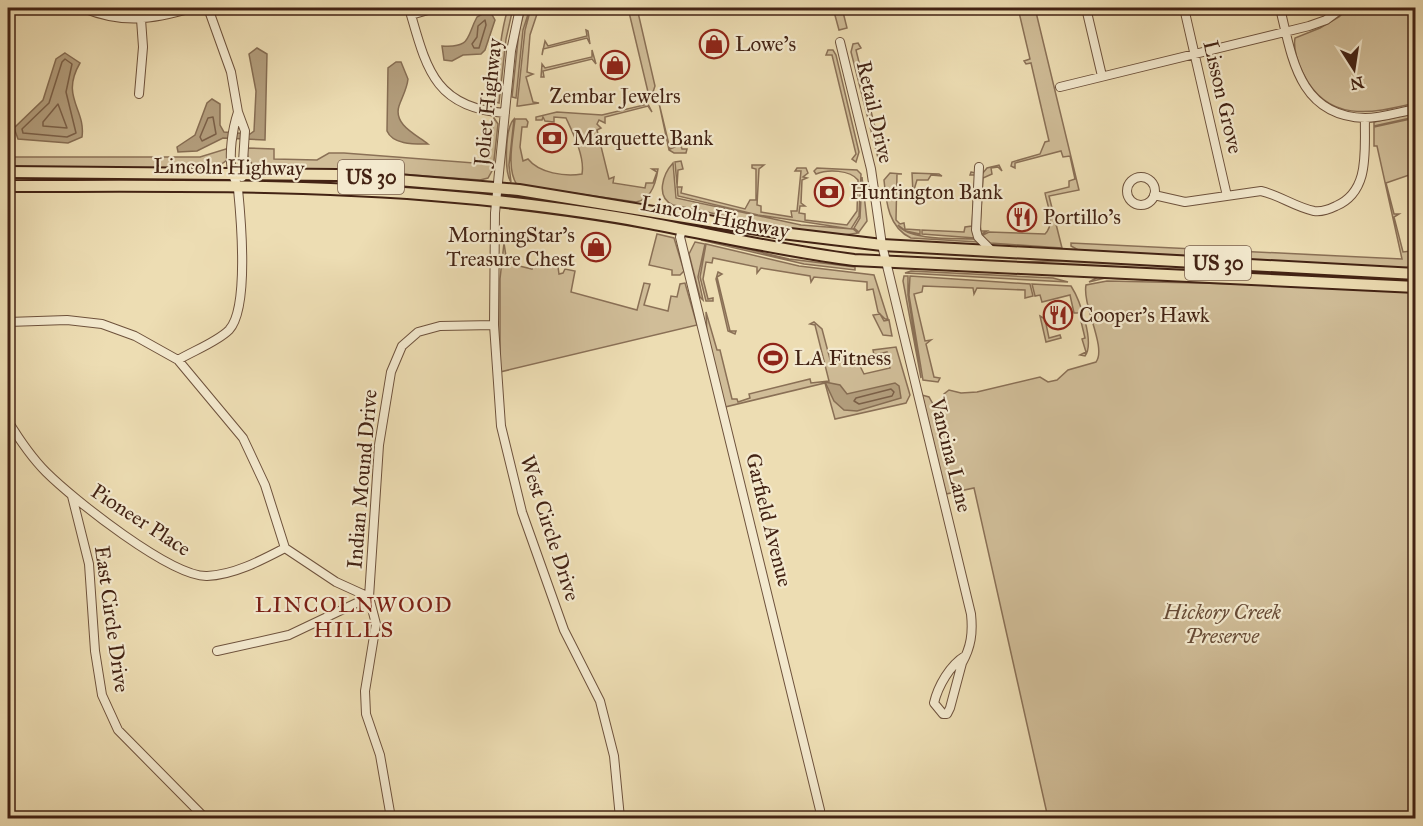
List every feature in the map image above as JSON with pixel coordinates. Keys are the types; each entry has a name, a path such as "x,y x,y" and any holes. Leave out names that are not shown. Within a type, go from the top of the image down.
{"main road":[{"name":"Lincoln Highway","path":"8,172 245,172 337,175 498,187 602,202 831,241 1416,273"},
{"name":"Lincoln Highway","path":"8,186 238,186 395,192 615,217 801,253 886,262 1416,287"}],"street":[{"path":"83,8 107,17 141,20 192,8"},
{"path":"208,8 231,72 245,137 245,172 238,186"},
{"path":"435,8 410,11 428,70 445,91 470,106 505,113"},
{"name":"Joliet Highway","path":"496,202 511,51 520,8"},
{"path":"1086,8 1102,76"},
{"name":"Lisson Grove","path":"1184,8 1227,196"},
{"path":"1280,8 1296,71 1305,89 1319,102 1342,114 1365,118 1416,108"},
{"path":"1060,87 1317,24 1342,8"},
{"path":"139,94 143,47 141,20"},
{"name":"Retail Drive","path":"840,42 871,169 886,262"},
{"path":"178,360 229,330 238,315 242,291 238,186 232,172 232,140 238,112"},
{"path":"1154,195 1185,202 1261,191 1317,211 1344,202 1360,182 1364,167 1365,118"},
{"path":"979,167 976,230 978,237 992,251"},
{"name":"West Circle Drive","path":"496,202 494,325 501,426 522,512 564,630 600,701 614,756 621,819"},
{"name":"Garfield Avenue","path":"682,230 681,242 816,793 820,819"},
{"name":"Vancina Lane","path":"886,262 971,614 972,636 950,708 947,714 943,714 934,703 936,695 957,661 965,656"},
{"path":"8,322 67,320 102,324 135,336 178,360 243,438 265,484 285,548 336,582 369,597"},
{"name":"Indian Mound Drive","path":"391,819 380,755 366,714 365,691 376,624 369,597 379,445 391,372 402,346 418,332 440,326 494,325"},
{"name":"Pioneer Place","path":"8,421 20,442 45,472 72,496 160,559 185,572 207,576 231,571 256,563 285,548"},
{"name":"East Circle Drive","path":"72,496 89,564 95,651 102,695 118,730 205,819"},
{"path":"217,651 290,634 369,597"}],"green space":[{"path":"508,8 513,8 506,39 499,103 495,102 498,66"},
{"path":"525,8 530,8 523,30 516,98 512,97 519,31"},
{"path":"531,8 539,8 530,35 527,72 533,74 526,77 533,102 539,103 517,106 525,30"},
{"path":"628,8 637,8 655,86 652,95 648,92"},
{"path":"833,8 842,8 847,28 839,30"},
{"path":"1018,8 1035,8 1079,190 1049,196 1062,248 990,243 981,236 989,232 1045,234 1050,225 1050,219 1045,193 1069,187 1069,181 1075,179 1070,156 1063,157 1061,151 1015,163 1015,168 1011,166 1012,162 1040,154 1045,142 1049,141 1031,63 1026,64 1024,61 1030,59"},
{"path":"1349,8 1398,8 1415,14 1415,103 1367,112 1352,111 1324,100 1313,89 1298,61 1295,38 1320,28"},
{"path":"586,30 588,31 590,44 587,38 543,49 545,41 548,46 587,36"},
{"path":"858,43 861,48 856,50 882,156 887,156 887,163 878,158 851,52 853,44"},
{"path":"592,50 596,64 592,59 543,71 544,77 541,77 542,64 545,68 592,57"},
{"path":"828,50 833,50 836,55 859,152 856,162 852,159 856,154 832,55 826,55"},
{"path":"659,103 670,149 675,147 675,143 680,142 682,149 687,149 686,153 674,153 669,150"},
{"path":"648,104 652,112 648,106 605,117 605,123 599,120 597,124 601,128 597,130 609,179 614,177 613,183 645,188 646,183 653,183 657,172 652,169 658,169 654,185 641,201 517,185 511,162 515,119 526,119 528,122 527,127 522,127 520,147 523,161 528,159 545,171 575,175 582,174 582,160 566,118 554,117 554,122 545,121 543,117 542,120 536,120 536,117 557,112 602,115"},
{"path":"1415,113 1415,117 1374,126 1374,122"},
{"path":"494,118 498,124 493,169 488,178 480,180 372,172 258,168 247,155 247,148 274,149 274,159 317,160 329,153 344,153 487,164"},
{"path":"1415,118 1415,173 1386,183 1394,214 1399,214 1394,217 1403,252 1411,251 1412,260 1407,268 1080,251 1071,246 1071,243 1402,259 1377,146 1374,146 1374,127"},
{"path":"514,119 509,165 511,182 507,169 506,150 509,131"},
{"path":"229,148 227,160 216,168 8,168 8,157 200,157"},
{"path":"681,161 683,169 678,170 677,186 675,162"},
{"path":"673,163 676,198 801,225 853,229 858,233 844,235 797,231 673,205 664,197 662,185"},
{"path":"752,165 764,165 759,169 757,205 761,206 761,212 792,217 791,211 797,211 801,171 795,171 797,168 806,168 808,173 803,177 807,178 802,180 801,203 805,206 800,206 799,213 805,214 805,220 847,225 857,211 858,180 844,172 832,171 816,174 814,171 817,168 857,170 861,174 859,216 851,229 758,215 678,196 677,187 682,187 681,193 745,209 750,200 756,200 756,169 752,168"},
{"path":"999,165 1002,171 998,167 991,168 992,174 983,178 980,225 981,231 987,231 980,235 979,231 982,174 987,168"},
{"path":"971,172 976,173 975,238 922,234 922,230 964,232 965,227 972,226 975,175 970,175"},
{"path":"890,173 902,174 897,174 896,220 900,224 904,223 905,229 920,230 920,234 906,231 923,236 976,239 977,242 911,238 904,234 890,214 884,180"},
{"path":"912,173 942,176 931,175 928,180 917,180 913,193"},
{"path":"862,177 867,221 859,232 854,228 860,218"},
{"path":"657,234 674,238 684,271 680,275 672,275 672,270 649,265"},
{"path":"701,240 789,259 855,267 855,270 804,264"},
{"path":"695,242 705,244 698,277 703,300 700,297 689,254"},
{"path":"504,243 507,263 532,269 534,263 558,267 559,274 565,269 575,271 571,292 637,310 644,283 650,284 644,305 668,311 671,296 677,297 680,284 685,283 697,325 500,372 500,279"},
{"path":"706,244 799,266 874,275 888,319 878,312 873,289 867,290 867,282 814,277 811,282 810,276 761,268 757,273 757,267 713,258 712,263 706,262 703,279 708,299 713,298 713,301 706,301 700,277"},
{"path":"1076,260 1388,276 1387,279 996,263"},
{"path":"911,271 1053,278 1068,282 905,273"},
{"path":"718,272 722,274 717,277 730,331 736,331 735,334 728,331 716,279"},
{"path":"904,276 908,276 908,295 921,378 903,281"},
{"path":"910,276 1030,284 1033,296 1025,298 1025,290 977,288 974,294 973,288 923,286 922,292 914,294 925,341 931,340 926,344 934,377 940,378 938,382 923,380 909,295"},
{"name":"Hickory Creek Preserve","path":"1098,277 1415,291 1415,818 1048,818 974,488 946,494 922,395 929,397 933,404 943,401 944,394 949,390 961,393 977,392 1040,377 1048,382 1057,380 1068,370 1096,362 1099,347 1087,304 1086,285 1107,281 1244,284 1105,278 1089,282"},
{"path":"1032,284 1071,286 1082,311 1087,332 1088,350 1085,356 1080,355 1086,352 1082,339 1085,338 1079,313 1074,313 1070,295 1042,302 1040,295 1035,296"},
{"path":"706,312 717,350 720,350 732,399 737,399 738,402 750,398 749,394 810,379 811,383 829,381 815,325 810,324 814,322 822,329 831,363 837,361 836,357 841,356 843,363 857,360 864,374 890,368 887,352 874,355 873,350 896,347 910,395 906,403 835,419 825,383 725,407 707,335"},
{"path":"880,314 884,321 889,320 892,336 883,335 873,315"},
{"path":"1040,316 1045,319 1049,338 1060,335 1061,338 1046,342"}],"water":[{"path":"486,12 491,13 495,20 485,50 481,54 463,55 452,61 444,60 442,46 459,45 467,40 477,17"},
{"path":"257,48 267,54 265,140 223,138 197,151 178,152 177,147 195,135 207,103 212,99 220,104 220,125 224,132 250,134 254,131 256,91 249,54"},
{"path":"65,53 80,63 72,85 81,118 82,137 68,143 18,139 14,128 43,100 56,59"},
{"path":"396,62 401,62 408,79 399,106 399,119 407,129 428,144 399,141 390,136 387,131 388,68"},
{"path":"825,382 840,385 847,394 895,383 899,386 901,398 857,411 844,410 834,401"}],"place":[{"name":"Lowe's","path":"714,44"},
{"name":"Zembar Jewelrs","path":"615,65"},
{"name":"Marquette Bank","path":"552,138"},
{"name":"Huntington Bank","path":"829,192"},
{"name":"Portillo's","path":"1022,217"},
{"name":"MorningStar's Treasure Chest","path":"596,247"},
{"name":"Cooper's Hawk","path":"1058,315"},
{"name":"LA Fitness","path":"773,358"}],"district":[{"name":"LINCOLNWOOD HILLS","path":"354,616"}]}
